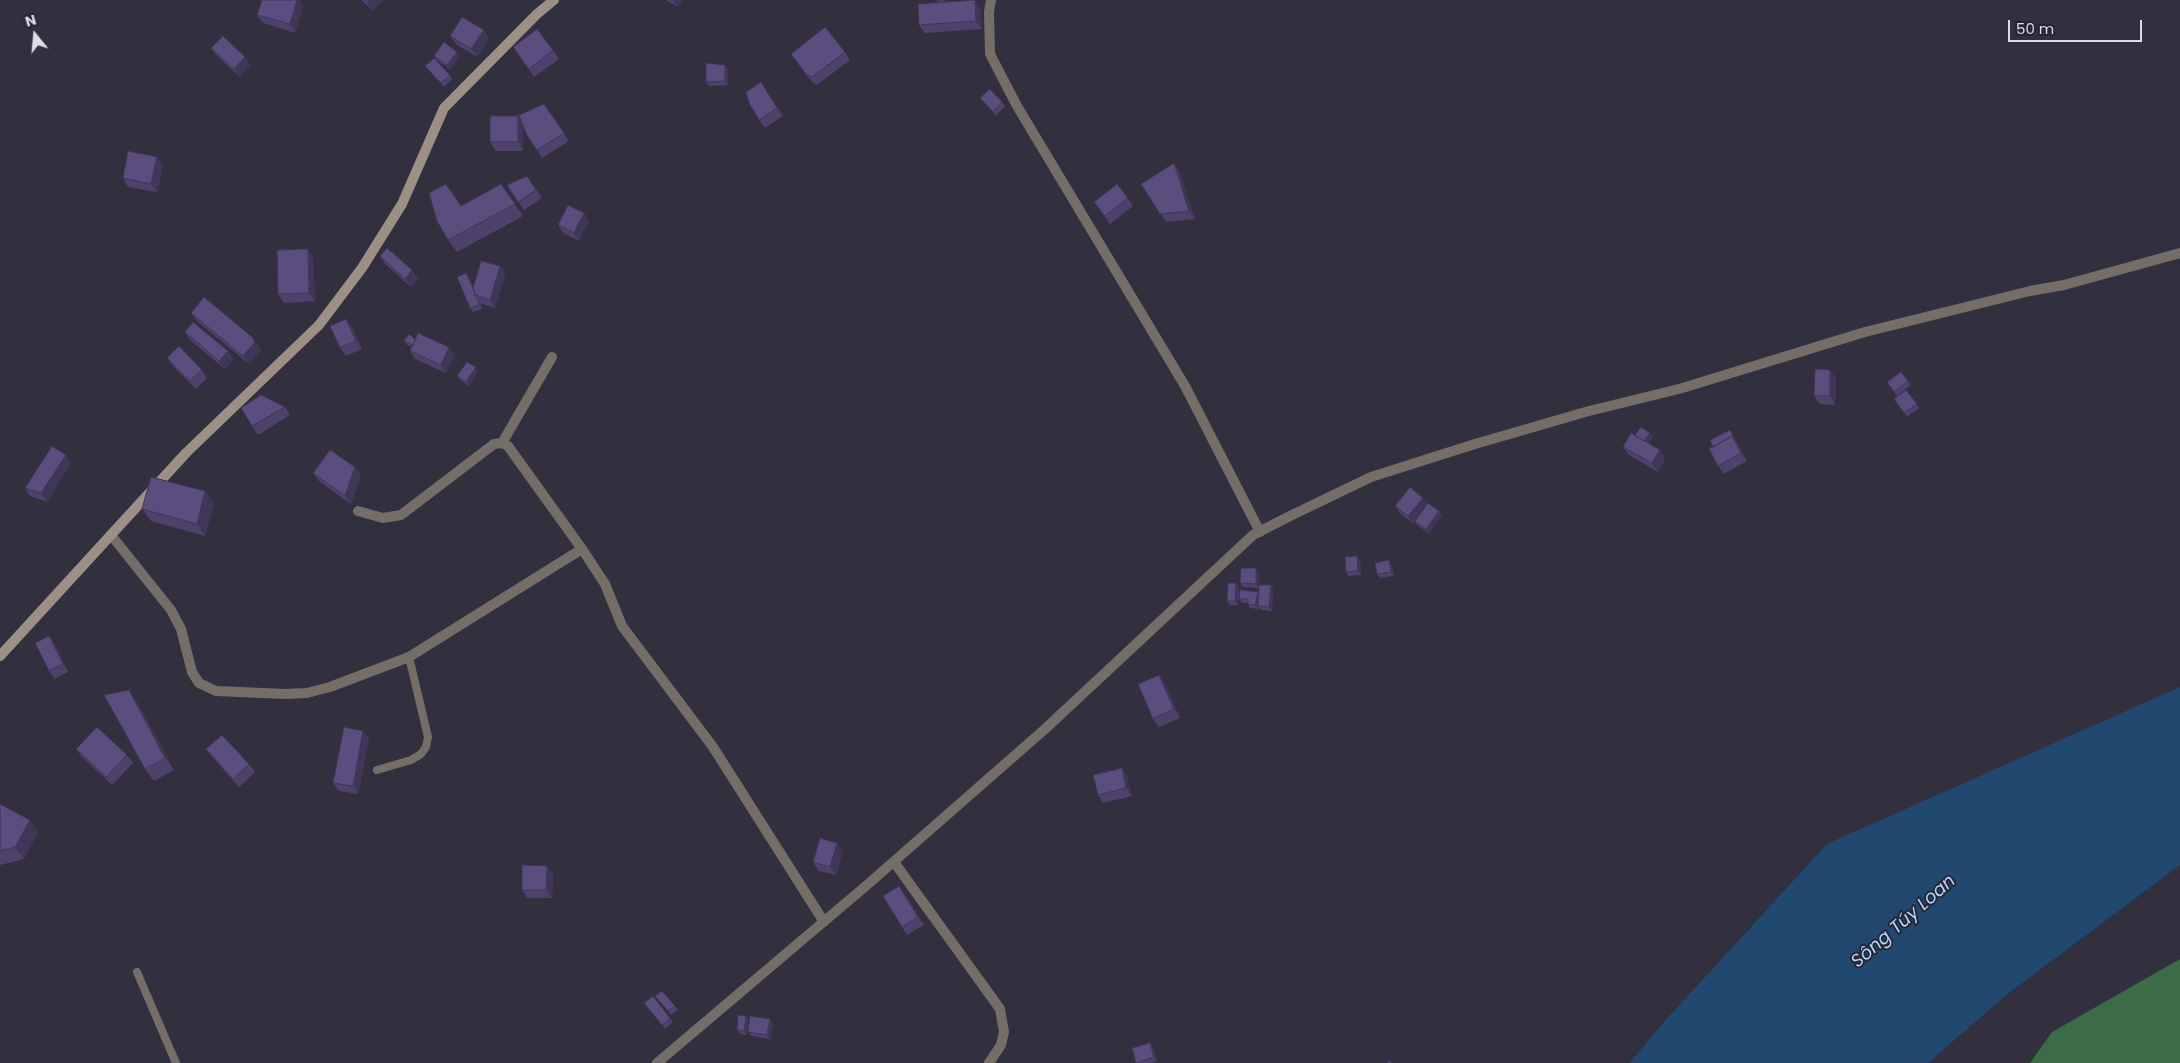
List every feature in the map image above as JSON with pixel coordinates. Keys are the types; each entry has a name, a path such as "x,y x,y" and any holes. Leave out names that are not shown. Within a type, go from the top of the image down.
{"street":[{"path":"0,656 186,453 319,325 362,268 402,204 444,108 530,20 554,0"},
{"path":"991,0 989,12 990,54 1017,106 1185,386 1260,532"},
{"path":"657,1063 894,862 1045,729 1253,535 1371,477 1475,444 1589,411 1679,389 1865,332 2030,291 2064,285 2180,253"},
{"path":"358,511 383,518 401,515 494,444 502,442 552,357"},
{"path":"502,442 508,446 582,549 605,584 622,626 713,747 824,922"},
{"path":"111,535 171,610 181,629 192,672 199,682 209,689 286,694 330,687 408,656 582,549"},
{"path":"894,862 1000,1009 1004,1032 1001,1045 989,1063"}],"lane":[{"path":"377,770 411,760 421,754 426,747 428,737 408,656"},
{"path":"137,972 176,1063"}],"green space":[{"path":"2180,959 2180,1063 2030,1063 2052,1032"}],"water":[{"name":"Sông Túy Loan","path":"2180,687 2180,865 2005,996 1928,1063 1630,1063 1662,1024 1827,844"}],"building":[{"path":"262,0 297,0 290,24 257,15"},
{"path":"975,0 976,21 919,25 918,4"},
{"path":"462,17 484,30 471,49 450,36"},
{"path":"825,27 845,52 812,77 806,74 791,54"},
{"path":"537,29 553,50 529,69 513,47"},
{"path":"223,36 245,57 234,69 211,48"},
{"path":"444,42 457,52 447,65 434,56"},
{"path":"434,58 450,75 441,83 425,66"},
{"path":"706,63 725,65 725,81 706,82"},
{"path":"761,82 777,108 759,120 749,103 746,92"},
{"path":"990,89 1002,102 993,112 980,98"},
{"path":"544,104 564,133 537,150 527,135 519,115"},
{"path":"490,116 518,116 518,142 490,142"},
{"path":"128,151 157,157 151,184 123,178"},
{"path":"1174,163 1189,211 1160,214 1141,184"},
{"path":"527,176 536,190 518,202 507,185"},
{"path":"446,184 461,206 501,184 515,204 448,240 437,221 429,193"},
{"path":"1117,184 1128,198 1105,216 1094,202"},
{"path":"568,205 584,213 574,233 558,225"},
{"path":"387,248 412,270 405,279 380,256"},
{"path":"308,249 309,293 278,294 277,250"},
{"path":"481,261 500,266 490,300 475,295 473,288"},
{"path":"466,273 480,305 470,308 457,277"},
{"path":"204,297 252,337 255,342 243,356 191,313"},
{"path":"346,319 356,341 340,348 330,326"},
{"path":"193,322 228,351 219,361 185,332"},
{"path":"418,333 449,347 441,365 410,351"},
{"path":"409,334 415,339 413,345 404,341"},
{"path":"179,346 202,370 190,381 167,358"},
{"path":"467,362 476,367 466,382 457,376"},
{"path":"1815,369 1830,370 1830,396 1814,396"},
{"path":"1901,372 1908,381 1894,392 1887,382"},
{"path":"1906,390 1917,404 1904,413 1894,399"},
{"path":"261,395 285,407 252,426 241,408"},
{"path":"1641,427 1650,433 1644,441 1635,435"},
{"path":"1730,430 1735,439 1732,436 1713,447 1710,440"},
{"path":"1631,433 1660,450 1652,463 1623,447"},
{"path":"1732,436 1741,453 1718,466 1709,449"},
{"path":"52,446 66,455 41,493 25,488"},
{"path":"330,450 355,467 345,496 313,473"},
{"path":"151,477 205,491 197,524 142,509"},
{"path":"1410,487 1423,498 1408,516 1395,506"},
{"path":"1428,503 1439,511 1426,529 1415,521"},
{"path":"1357,556 1358,571 1346,572 1345,557"},
{"path":"1389,560 1391,572 1377,574 1375,563"},
{"path":"1241,568 1256,568 1256,584 1240,583"},
{"path":"1228,583 1236,583 1235,601 1227,601"},
{"path":"1259,585 1271,585 1269,607 1258,606"},
{"path":"1240,590 1258,592 1255,605 1248,604 1248,599 1239,599"},
{"path":"49,636 63,664 49,671 35,643"},
{"path":"1159,675 1174,709 1153,719 1138,684"},
{"path":"129,690 165,758 145,769 104,695"},
{"path":"97,727 127,755 106,777 76,749"},
{"path":"344,727 363,731 353,786 333,783"},
{"path":"222,735 249,764 233,779 206,749"},
{"path":"1122,768 1126,788 1098,795 1093,775"},
{"path":"0,804 30,820 15,847 0,851"},
{"path":"820,838 837,843 830,867 813,862"},
{"path":"522,865 547,866 546,890 522,890"},
{"path":"899,886 918,917 902,927 883,896"},
{"path":"662,991 675,1006 668,1011 655,996"},
{"path":"653,996 670,1018 662,1025 644,1003"},
{"path":"738,1015 746,1016 744,1031 737,1030"},
{"path":"750,1016 770,1019 767,1035 748,1032"},
{"path":"1150,1043 1154,1057 1136,1063 1132,1048"}]}
